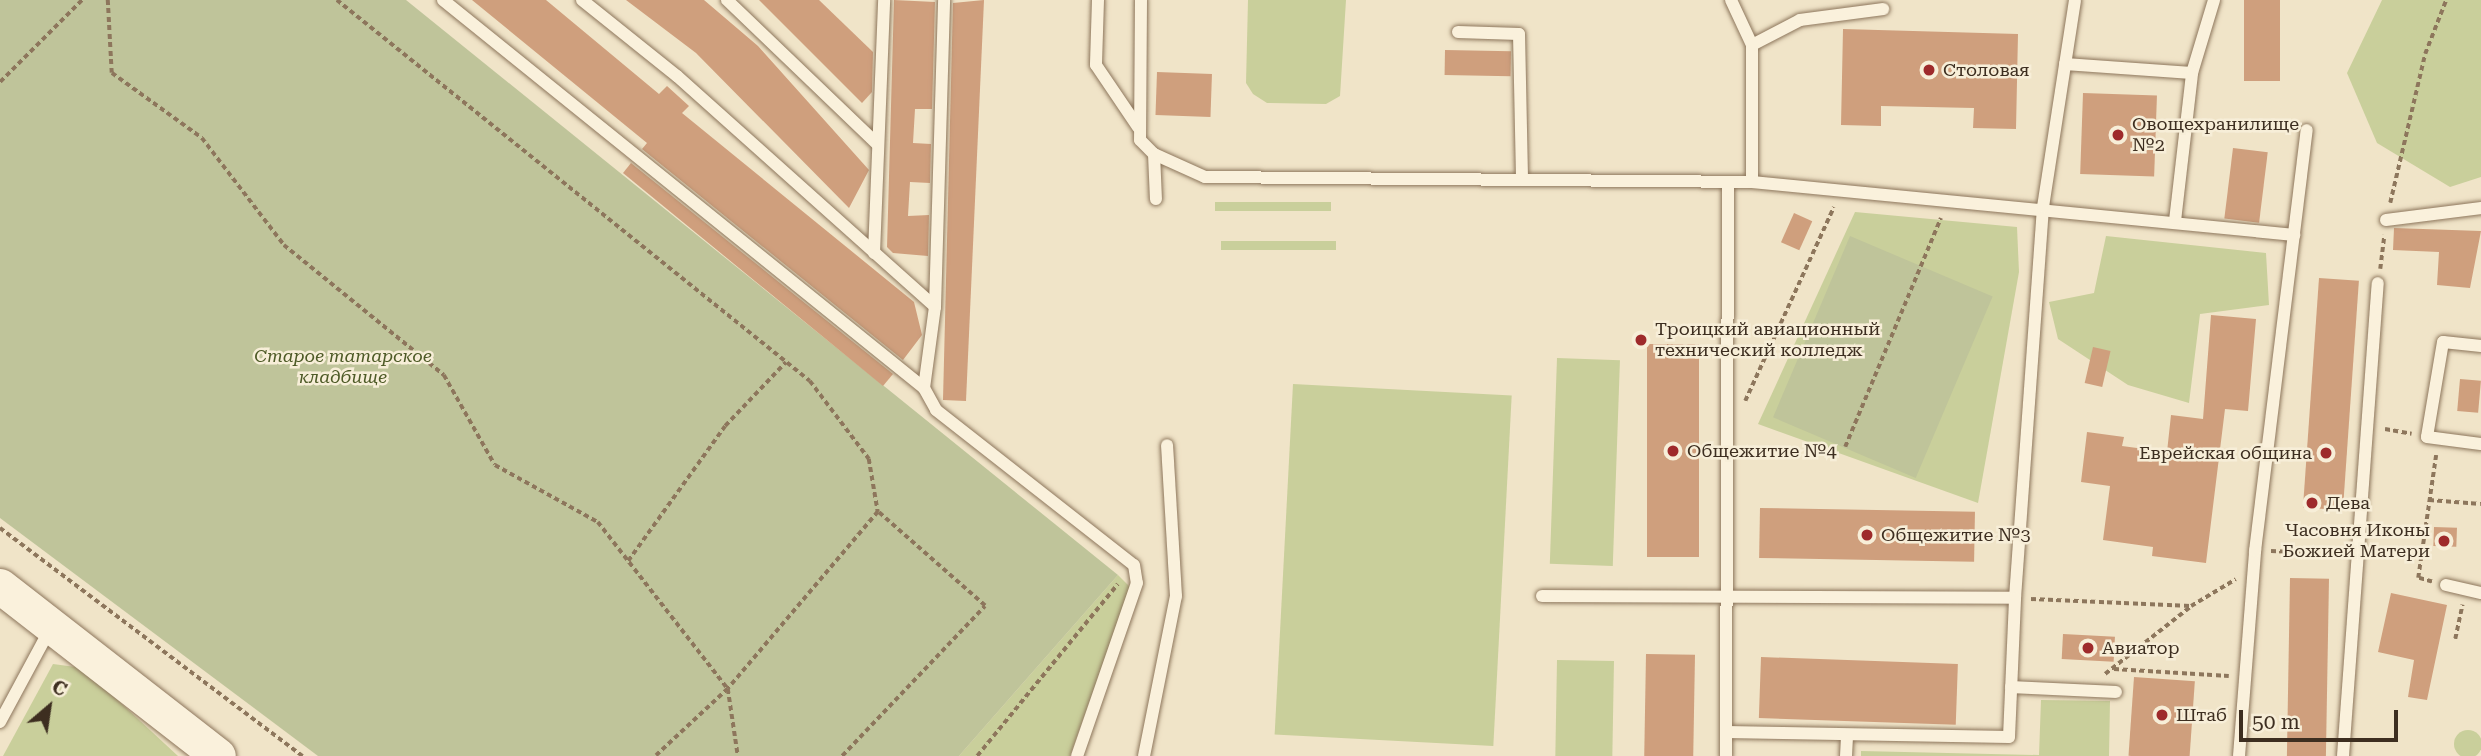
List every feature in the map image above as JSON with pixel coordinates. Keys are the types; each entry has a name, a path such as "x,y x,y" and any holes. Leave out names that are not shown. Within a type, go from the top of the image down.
{"main road":[{"path":"0,586 218,756"}],"lane":[{"path":"443,0 924,388 936,410 1134,565 1137,583 1077,756"},
{"path":"582,0 677,76 935,307"},
{"path":"727,0 878,145"},
{"path":"874,253 884,0"},
{"path":"924,388 935,307 944,0"},
{"path":"1098,0 1096,65 1138,128"},
{"path":"1141,0 1140,140 1154,154 1205,177 1752,182 1951,197 2294,235"},
{"path":"1731,0 1752,45 1752,182"},
{"path":"1726,733 2009,737 2015,598 2043,207 2075,0"},
{"path":"2175,221 2192,74 2214,0"},
{"path":"1752,45 1800,20 1883,9"},
{"path":"1458,32 1519,34 1522,180"},
{"path":"2065,64 2192,74"},
{"path":"2239,756 2253,568 2307,130"},
{"path":"1154,154 1156,199"},
{"path":"1726,756 1728,182"},
{"path":"2386,220 2481,208"},
{"path":"2343,756 2378,283"},
{"path":"2481,346 2443,342 2433,438 2481,444"},
{"path":"1144,756 1176,596 1167,445"},
{"path":"2446,585 2481,593"},
{"path":"1542,596 2015,598"},
{"path":"0,722 51,626"},
{"path":"2011,687 2116,692"},
{"path":"1846,756 1847,736"}],"path":[{"path":"0,82 82,0"},
{"path":"108,0 112,74 202,138 284,245 444,375 495,465 598,523 728,689 738,756"},
{"path":"337,0 810,381 869,459 878,512 985,606 842,756"},
{"path":"2378,283 2386,220 2425,54 2446,0"},
{"path":"1727,441 1842,189"},
{"path":"1844,447 1951,197"},
{"path":"628,561 725,426 786,362"},
{"path":"2366,425 2433,438 2429,500 2418,578 2446,585"},
{"path":"2429,500 2481,504"},
{"path":"656,756 728,689 878,512"},
{"path":"0,528 303,756"},
{"path":"2255,551 2357,554"},
{"path":"977,756 1134,565"},
{"path":"2085,691 2192,606 2253,568"},
{"path":"2455,639 2465,590"},
{"path":"2015,598 2192,606"},
{"path":"2112,669 2245,677"}],"green space":[{"name":"Старое татарское кладбище","path":"0,0 406,0 1118,575 959,756 318,756 0,518"},
{"path":"1248,0 1346,0 1340,96 1326,104 1267,103 1253,94 1246,83"},
{"path":"2382,0 2481,0 2481,177 2450,187 2377,143 2347,73"},
{"path":"1215,202 1331,202 1331,211 1215,211"},
{"path":"1855,212 2017,227 2019,272 1978,503 1758,424"},
{"path":"1850,236 1993,297 1916,478 1773,417"},
{"path":"2106,236 2266,253 2269,305 2200,314 2189,403 2128,385 2058,339 2049,302 2094,293"},
{"path":"1221,241 1336,241 1336,250 1221,250"},
{"path":"1557,358 1620,360 1613,566 1550,564"},
{"path":"1293,384 1512,395 1493,746 1275,735"},
{"path":"1118,575 1130,587 1070,756 959,756"},
{"path":"1557,660 1614,661 1612,756 1555,756"},
{"path":"53,664 83,668 178,756 3,756"},
{"path":"2041,700 2110,701 2109,756 1861,756 1861,751 2039,755"},
{"path":"2468,730 2478,734 2482,744 2478,754 2468,758 2458,754 2454,744 2458,734"}],"building":[{"path":"472,0 546,0 659,94 667,86 689,106 682,113 914,302 922,335 903,360 642,149 647,143"},
{"path":"626,0 704,0 758,46 869,170 849,208 696,53"},
{"path":"759,0 819,0 873,52 872,92 862,103"},
{"path":"894,0 935,2 932,109 915,109 913,143 931,144 930,183 910,182 908,216 929,215 928,256 893,253 887,247"},
{"path":"984,0 966,401 943,400 953,3"},
{"path":"2244,0 2280,0 2280,81 2244,81"},
{"name":"Столовая","path":"1843,29 2018,34 2016,129 1973,128 1974,108 1881,106 1881,126 1841,125"},
{"path":"1445,50 1511,51 1511,76 1445,75"},
{"path":"1157,72 1212,74 1210,117 1155,115"},
{"name":"Овощехранилище №2","path":"2083,93 2157,96 2154,177 2080,174"},
{"path":"2233,148 2268,152 2259,223 2224,218"},
{"path":"631,163 893,374 883,386 623,173"},
{"path":"1794,213 1812,221 1799,250 1781,242"},
{"path":"2394,228 2481,231 2470,288 2437,285 2439,252 2393,250"},
{"path":"2319,278 2359,281 2343,510 2303,507"},
{"path":"2211,315 2256,319 2248,411 2225,409 2206,563 2152,556 2153,547 2103,540 2110,486 2081,482 2087,432 2124,437 2122,446 2167,452 2171,415 2203,419"},
{"name":"Общежитие №4","path":"1647,344 1699,344 1699,557 1647,557"},
{"path":"2093,347 2111,351 2102,387 2085,383"},
{"path":"2460,379 2481,381 2478,413 2457,411"},
{"name":"Общежитие №3","path":"1760,508 1975,512 1974,562 1759,558"},
{"name":"Часовня Иконы Божией Матери","path":"2434,527 2457,528 2456,547 2433,546"},
{"path":"2290,578 2329,579 2326,756 2287,756"},
{"path":"2391,593 2447,605 2427,700 2408,697 2414,660 2378,652"},
{"name":"Авиатор","path":"2063,634 2115,637 2114,662 2062,659"},
{"path":"1646,654 1695,655 1693,756 1644,756"},
{"path":"1761,657 1958,664 1956,725 1759,718"},
{"name":"Штаб","path":"2134,677 2195,681 2190,756 2128,756"}],"place":[{"name":"Столовая","path":"1929,70"},
{"name":"Овощехранилище №2","path":"2118,135"},
{"name":"Троицкий авиационный технический колледж","path":"1641,340"},
{"name":"Общежитие №4","path":"1673,451"},
{"name":"Еврейская община","path":"2326,453"},
{"name":"Дева","path":"2312,503"},
{"name":"Общежитие №3","path":"1867,535"},
{"name":"Часовня Иконы Божией Матери","path":"2444,541"},
{"name":"Авиатор","path":"2088,648"},
{"name":"Штаб","path":"2162,715"}]}
